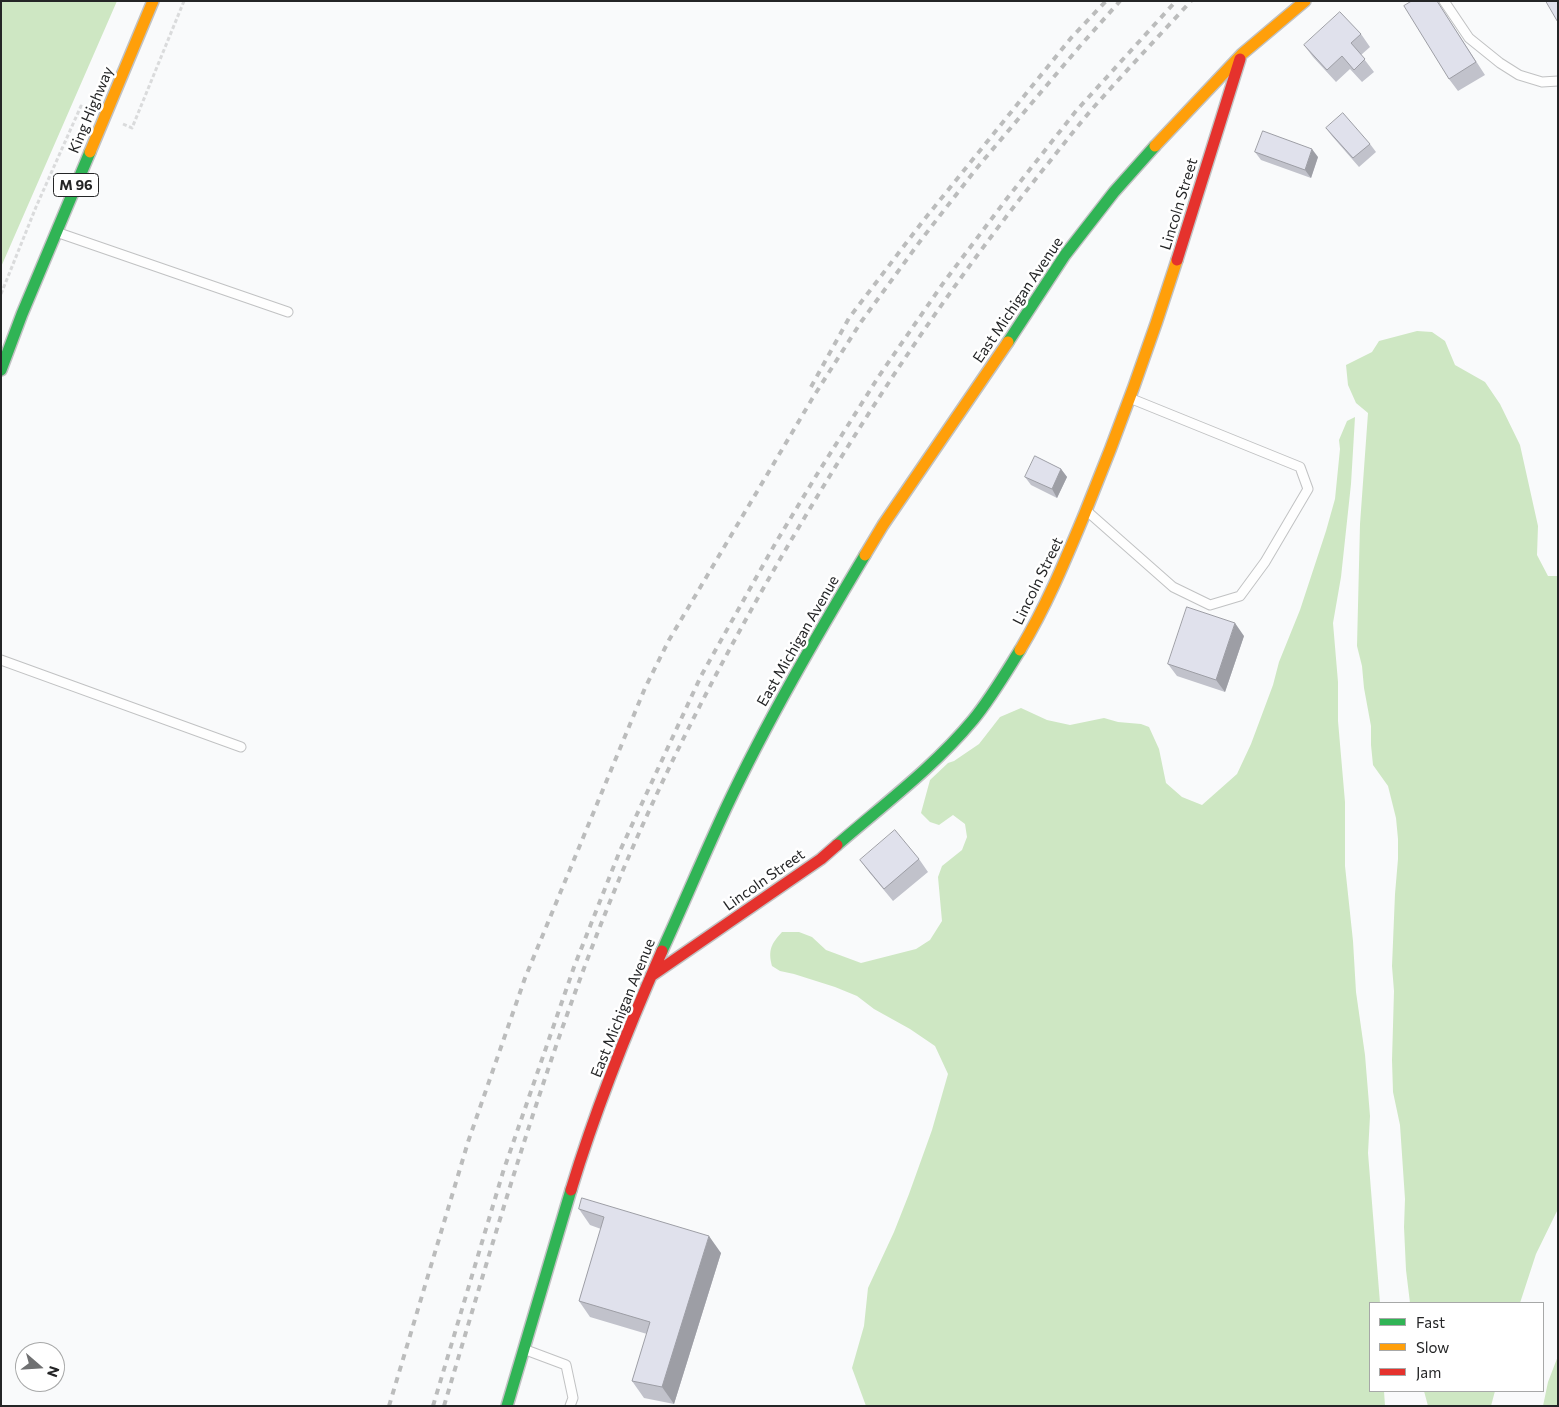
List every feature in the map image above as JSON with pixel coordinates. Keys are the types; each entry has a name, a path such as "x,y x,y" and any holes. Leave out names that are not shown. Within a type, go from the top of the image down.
{"street":[{"name":"King Highway","path":"1,370 22,314 153,1"},
{"name":"East Michigan Avenue","path":"507,1406 581,1158 623,1043 726,808 773,714 825,622 883,525 990,370 1065,255 1114,192 1166,133 1242,54 1305,1"},
{"name":"Lincoln Street","path":"651,976 822,859 928,767 972,721 996,690 1052,592 1107,460 1160,313 1242,54"}],"lane":[{"path":"1444,1 1469,38 1500,63 1519,75 1542,82 1558,81"},
{"path":"56,232 288,312"},
{"path":"1086,511 1173,587 1210,605 1240,596 1265,562 1308,490 1300,467 1130,398"},
{"path":"1,660 241,747"},
{"path":"524,1350 566,1365 573,1398 570,1406"}],"green space":[{"path":"1,1 117,1 1,267"},
{"path":"1417,331 1432,332 1445,341 1455,365 1485,382 1500,404 1520,445 1538,526 1537,555 1548,576 1558,576 1558,1209 1536,1254 1520,1302 1410,1302 1406,1270 1405,1199 1400,1125 1393,1092 1392,1060 1394,991 1392,966 1398,839 1396,818 1388,786 1373,765 1371,726 1357,646 1360,524 1368,413 1356,403 1348,385 1346,365 1372,352 1379,341"},
{"path":"1355,417 1351,484 1341,577 1333,623 1338,682 1338,721 1345,802 1345,866 1356,992 1365,1055 1370,1116 1368,1153 1380,1302 1369,1302 1369,1392 1384,1392 1385,1406 866,1406 852,1368 864,1326 868,1288 909,1194 932,1130 948,1074 935,1046 910,1029 874,1009 857,996 835,987 780,971 772,966 770,956 773,944 782,932 799,932 812,937 826,950 861,963 916,949 930,940 942,921 938,877 942,866 962,850 967,837 965,824 953,815 939,825 930,822 921,813 930,780 948,763 979,744 1000,717 1021,708 1047,720 1070,725 1104,718 1149,727 1159,749 1166,783 1182,797 1202,805 1237,774 1251,744 1273,685 1279,662 1300,610 1326,531 1335,499 1340,449 1339,440 1347,421"},
{"path":"1558,1356 1558,1406 1543,1406 1548,1382"},
{"path":"1424,1392 1495,1392 1491,1406 1428,1406"}],"building":[{"path":"1412,1 1437,1 1476,62 1449,79 1404,6"},
{"path":"1546,1 1558,1 1558,22"},
{"path":"1340,12 1361,34 1351,43 1365,59 1354,70 1342,56 1327,70 1304,45"},
{"path":"1343,113 1370,144 1353,158 1326,128"},
{"path":"1263,131 1312,149 1305,170 1255,152"},
{"path":"1035,456 1061,469 1052,489 1025,477"},
{"path":"1187,607 1235,623 1216,680 1168,664"},
{"path":"895,830 919,859 884,889 860,860"},
{"path":"582,1198 709,1236 662,1387 632,1381 650,1322 579,1301 604,1217 579,1209"}],"railway":[{"path":"811,387 849,318 923,221 1071,38 1106,1"},
{"path":"389,1406 468,1142 525,978 645,688 669,640 812,399 861,322 976,169 1120,1"},
{"path":"433,1406 503,1172 574,967 619,853 701,676 775,544 816,476 879,376 944,282 1076,111 1176,1"},
{"path":"444,1406 542,1087 587,961 611,899 660,788 686,733 742,626 803,521 907,354 986,243 1080,124 1191,1"}],"traffic: fast":[{"path":"1008,342 1065,255 1114,192 1155,146"},
{"path":"1,370 22,314 90,152"},
{"path":"662,951 726,808 758,743 810,648 865,555"},
{"path":"837,845 908,785 958,737 986,703 1020,650"},
{"path":"507,1406 571,1190"}],"traffic: slow":[{"path":"90,152 153,1"},
{"path":"1155,146 1242,54 1305,1"},
{"path":"1020,650 1055,583 1098,482 1145,356 1177,260"},
{"path":"865,555 883,525 1008,342"}],"traffic: jam":[{"path":"1177,260 1240,59"},
{"path":"651,976 821,859 837,845"},
{"path":"571,1190 613,1069 662,951"}]}
